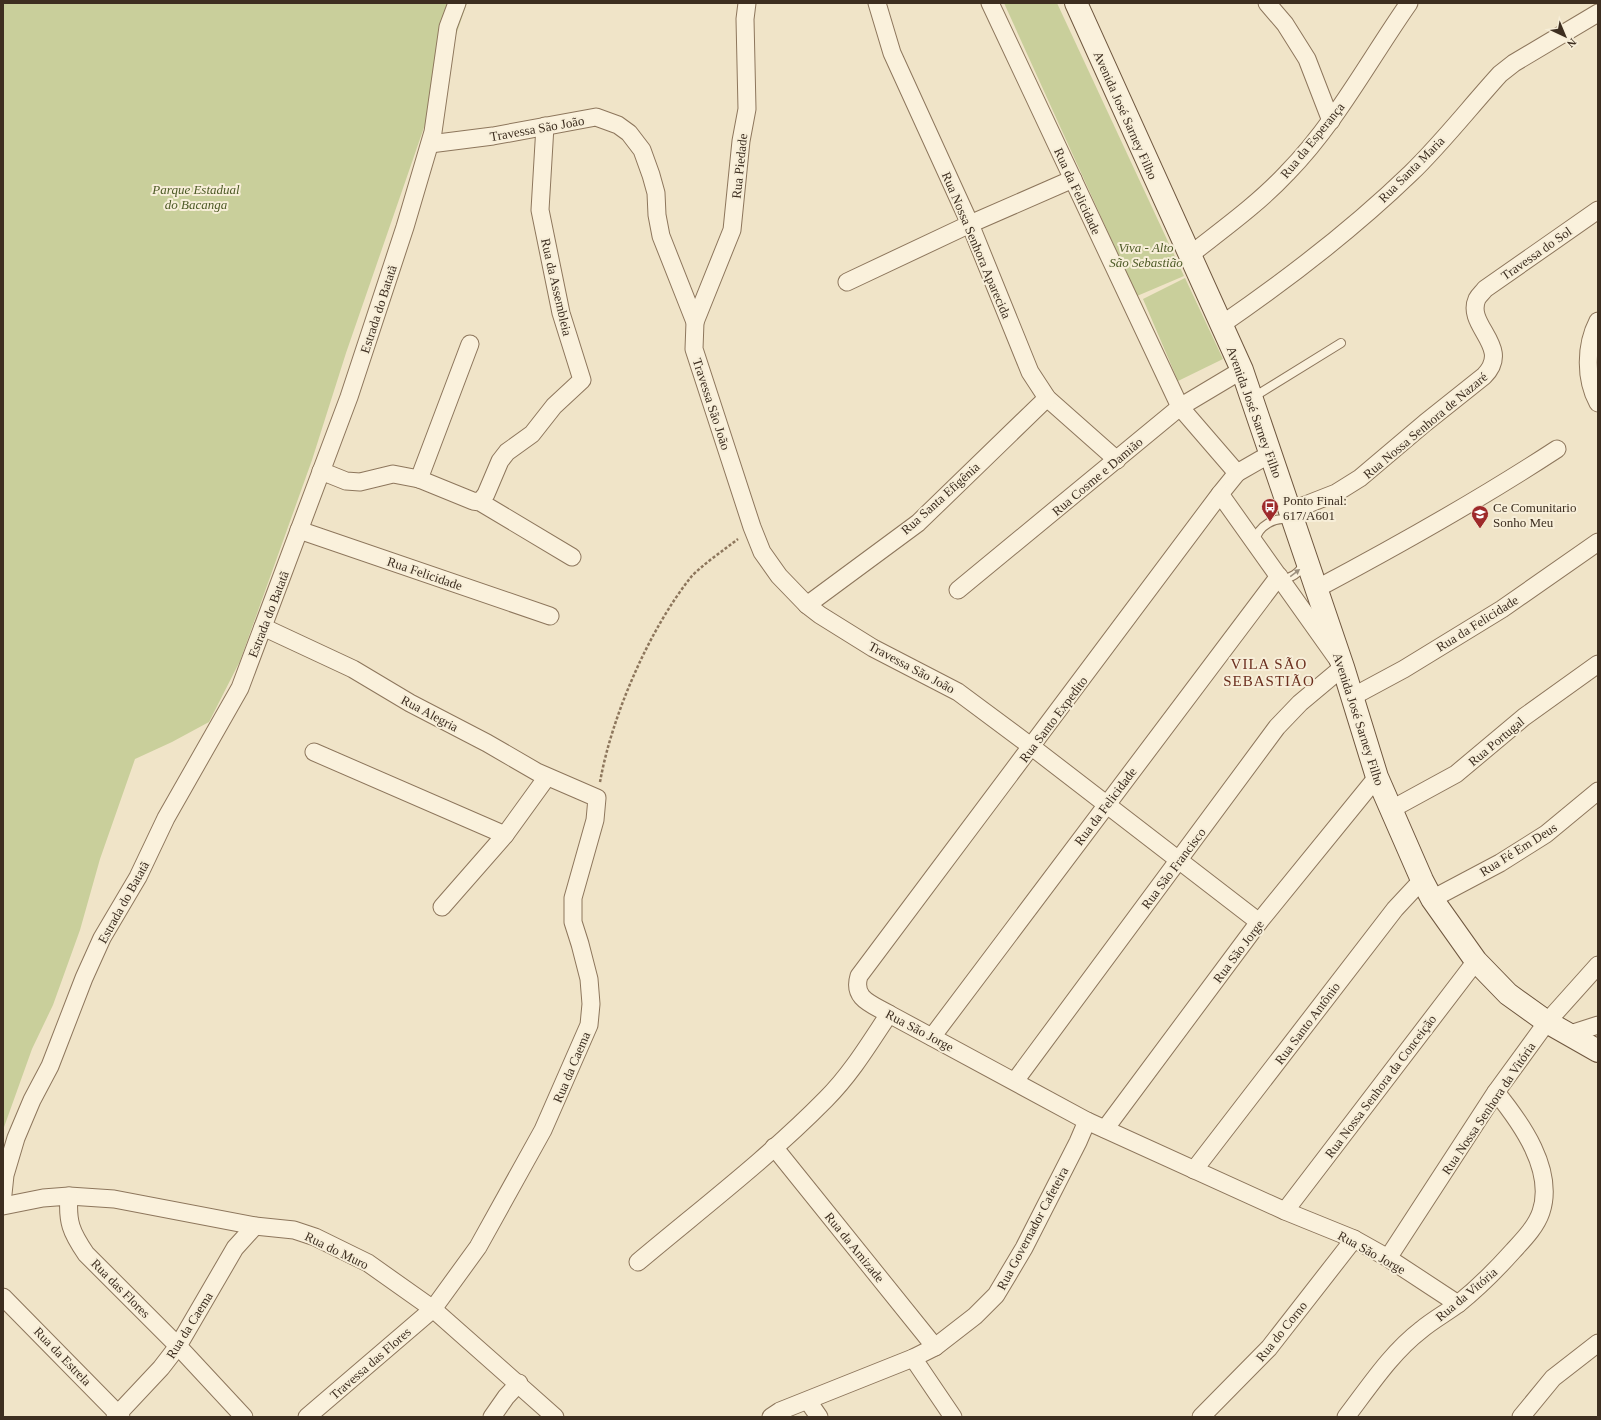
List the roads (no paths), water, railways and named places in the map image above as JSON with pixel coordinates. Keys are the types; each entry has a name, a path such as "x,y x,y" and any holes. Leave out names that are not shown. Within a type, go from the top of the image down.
{"main road":[{"name":"Avenida José Sarney Filho","path":"1076,3 1242,370 1343,667 1377,777 1390,810 1422,880 1432,899 1476,961 1508,994 1547,1022 1570,1034 1598,1052"}],"street":[{"name":"Estrada do Batatã","path":"3,1194 5,1175 16,1138 32,1100 50,1066 84,978 99,945 138,877 166,818 240,688 367,346 434,132 448,27 457,3"},
{"name":"Rua Piedade","path":"695,322 732,230 741,141 747,108 745,19 747,3"},
{"name":"Rua Nossa Senhora Aparecida","path":"877,3 892,53 970,224 1030,372 1047,398 1118,460"},
{"name":"Rua da Felicidade","path":"990,3 1180,407 1237,473"},
{"path":"1267,3 1285,24 1307,59 1331,121"},
{"name":"Rua da Esperança","path":"1190,255 1247,210 1288,173 1331,121 1410,3"},
{"name":"Rua Santa Maria","path":"1222,325 1269,292 1323,250 1411,173 1504,70 1569,29 1598,13"},
{"name":"Travessa São João","path":"430,144 493,136 596,117 618,125 629,133 642,150 656,193 657,215 662,236 695,322 694,349 752,527 762,552 779,576 807,605 820,615 874,648 958,692 1032,746"},
{"name":"Rua da Assembleia","path":"480,502 486,494 490,481 500,461 507,452 532,434 554,406 582,380 561,313 540,210 545,126"},
{"path":"847,282 970,224 1073,179"},
{"name":"Travessa do Sol","path":"1477,299 1485,289 1598,210"},
{"name":"Rua Nossa Senhora de Nazaré","path":"1291,516 1336,494 1360,478 1491,370 1494,352 1490,340 1479,323 1476,311 1477,299"},
{"path":"1598,321 1589,351 1589,374 1593,393 1598,403"},
{"path":"418,479 470,344"},
{"name":"Rua Cosme e Damião","path":"958,590 1118,460 1180,407 1242,370"},
{"name":"Rua Santa Efigênia","path":"807,605 918,522 1047,398"},
{"path":"1316,589 1402,544 1516,476 1557,449"},
{"name":"Rua Santo Expedito","path":"862,998 858,992 857,984 860,976 1220,494 1237,473 1270,454"},
{"path":"321,471 346,481 360,482 393,474 418,479 473,501 480,502 572,557"},
{"path":"1220,494 1343,667"},
{"name":"Rua Felicidade","path":"299,530 550,616"},
{"name":"Rua da Felicidade","path":"1352,697 1404,669 1502,609 1598,542"},
{"name":"Rua da Felicidade","path":"932,1037 1278,576"},
{"name":"Rua Alegria","path":"263,627 353,669 410,704 548,777 597,798"},
{"name":"Rua Portugal","path":"1390,810 1456,774 1524,717 1598,664"},
{"name":"Rua São Francisco","path":"1015,1081 1277,727 1300,703 1343,667"},
{"path":"1032,746 1259,922"},
{"path":"314,752 505,835"},
{"path":"442,907 505,835 548,777"},
{"name":"Rua São Jorge","path":"1105,1130 1259,922 1377,777"},
{"name":"Rua Fé Em Deus","path":"1432,899 1500,863 1546,834 1598,791"},
{"name":"Rua da Caema","path":"433,1309 478,1247 544,1130 589,1025 592,1004 589,979 573,922 573,898 595,820 597,798"},
{"name":"Rua Santo Antônio","path":"1194,1170 1395,909 1422,880"},
{"name":"Rua Nossa Senhora da Conceição","path":"1285,1210 1476,961"},
{"name":"Rua Nossa Senhora da Vitória","path":"1388,1258 1496,1092 1547,1022 1598,965"},
{"name":"Rua São Jorge","path":"862,998 1105,1130 1354,1239 1388,1258 1458,1304"},
{"path":"638,1262 774,1147 826,1099 856,1065 889,1014"},
{"path":"1570,1034 1598,1025"},
{"name":"Rua da Vitória","path":"1346,1417 1394,1355 1420,1330 1458,1304 1493,1274 1529,1233 1540,1213 1544,1199 1543,1182 1538,1161 1516,1117 1496,1092"},
{"name":"Rua Governador Cafeteira","path":"771,1417 780,1411 913,1358 935,1347 975,1316 996,1295 1024,1248 1078,1142 1087,1121"},
{"name":"Rua da Amizade","path":"774,1147 935,1347"},
{"path":"3,1206 43,1198 69,1196"},
{"name":"Rua do Muro","path":"69,1196 114,1199 255,1226 294,1230 315,1237 368,1263 433,1309 519,1383 555,1417"},
{"name":"Rua das Flores","path":"69,1196 68,1216 75,1237 86,1254 178,1346 244,1417"},
{"name":"Rua da Caema","path":"118,1416 161,1368 178,1346 235,1248 255,1226"},
{"name":"Rua do Corno","path":"1201,1417 1269,1348 1354,1239"},
{"name":"Rua da Estrela","path":"3,1297 118,1416"},
{"name":"Travessa das Flores","path":"307,1417 433,1309"},
{"path":"1521,1417 1553,1378 1598,1343"},
{"path":"913,1358 953,1417"},
{"path":"492,1417 506,1397 519,1383"},
{"path":"808,1401 819,1417"}],"lane":[{"path":"1252,398 1341,342"},
{"path":"1254,542 1258,533 1270,522 1291,516"},
{"path":"1278,576 1286,578 1294,575 1302,568 1306,558"}],"place":[{"name":"Ponto Final: 617/A601","path":"1270,522"},
{"name":"Ce Comunitario Sonho Meu","path":"1480,529"}],"district":[{"name":"VILA SÃO SEBASTIÃO","path":"1269,672"}],"park label":[{"name":"Parque Estadual do Bacanga","path":"196,196"},
{"name":"Viva - Alto São Sebastião","path":"1146,254"}]}
